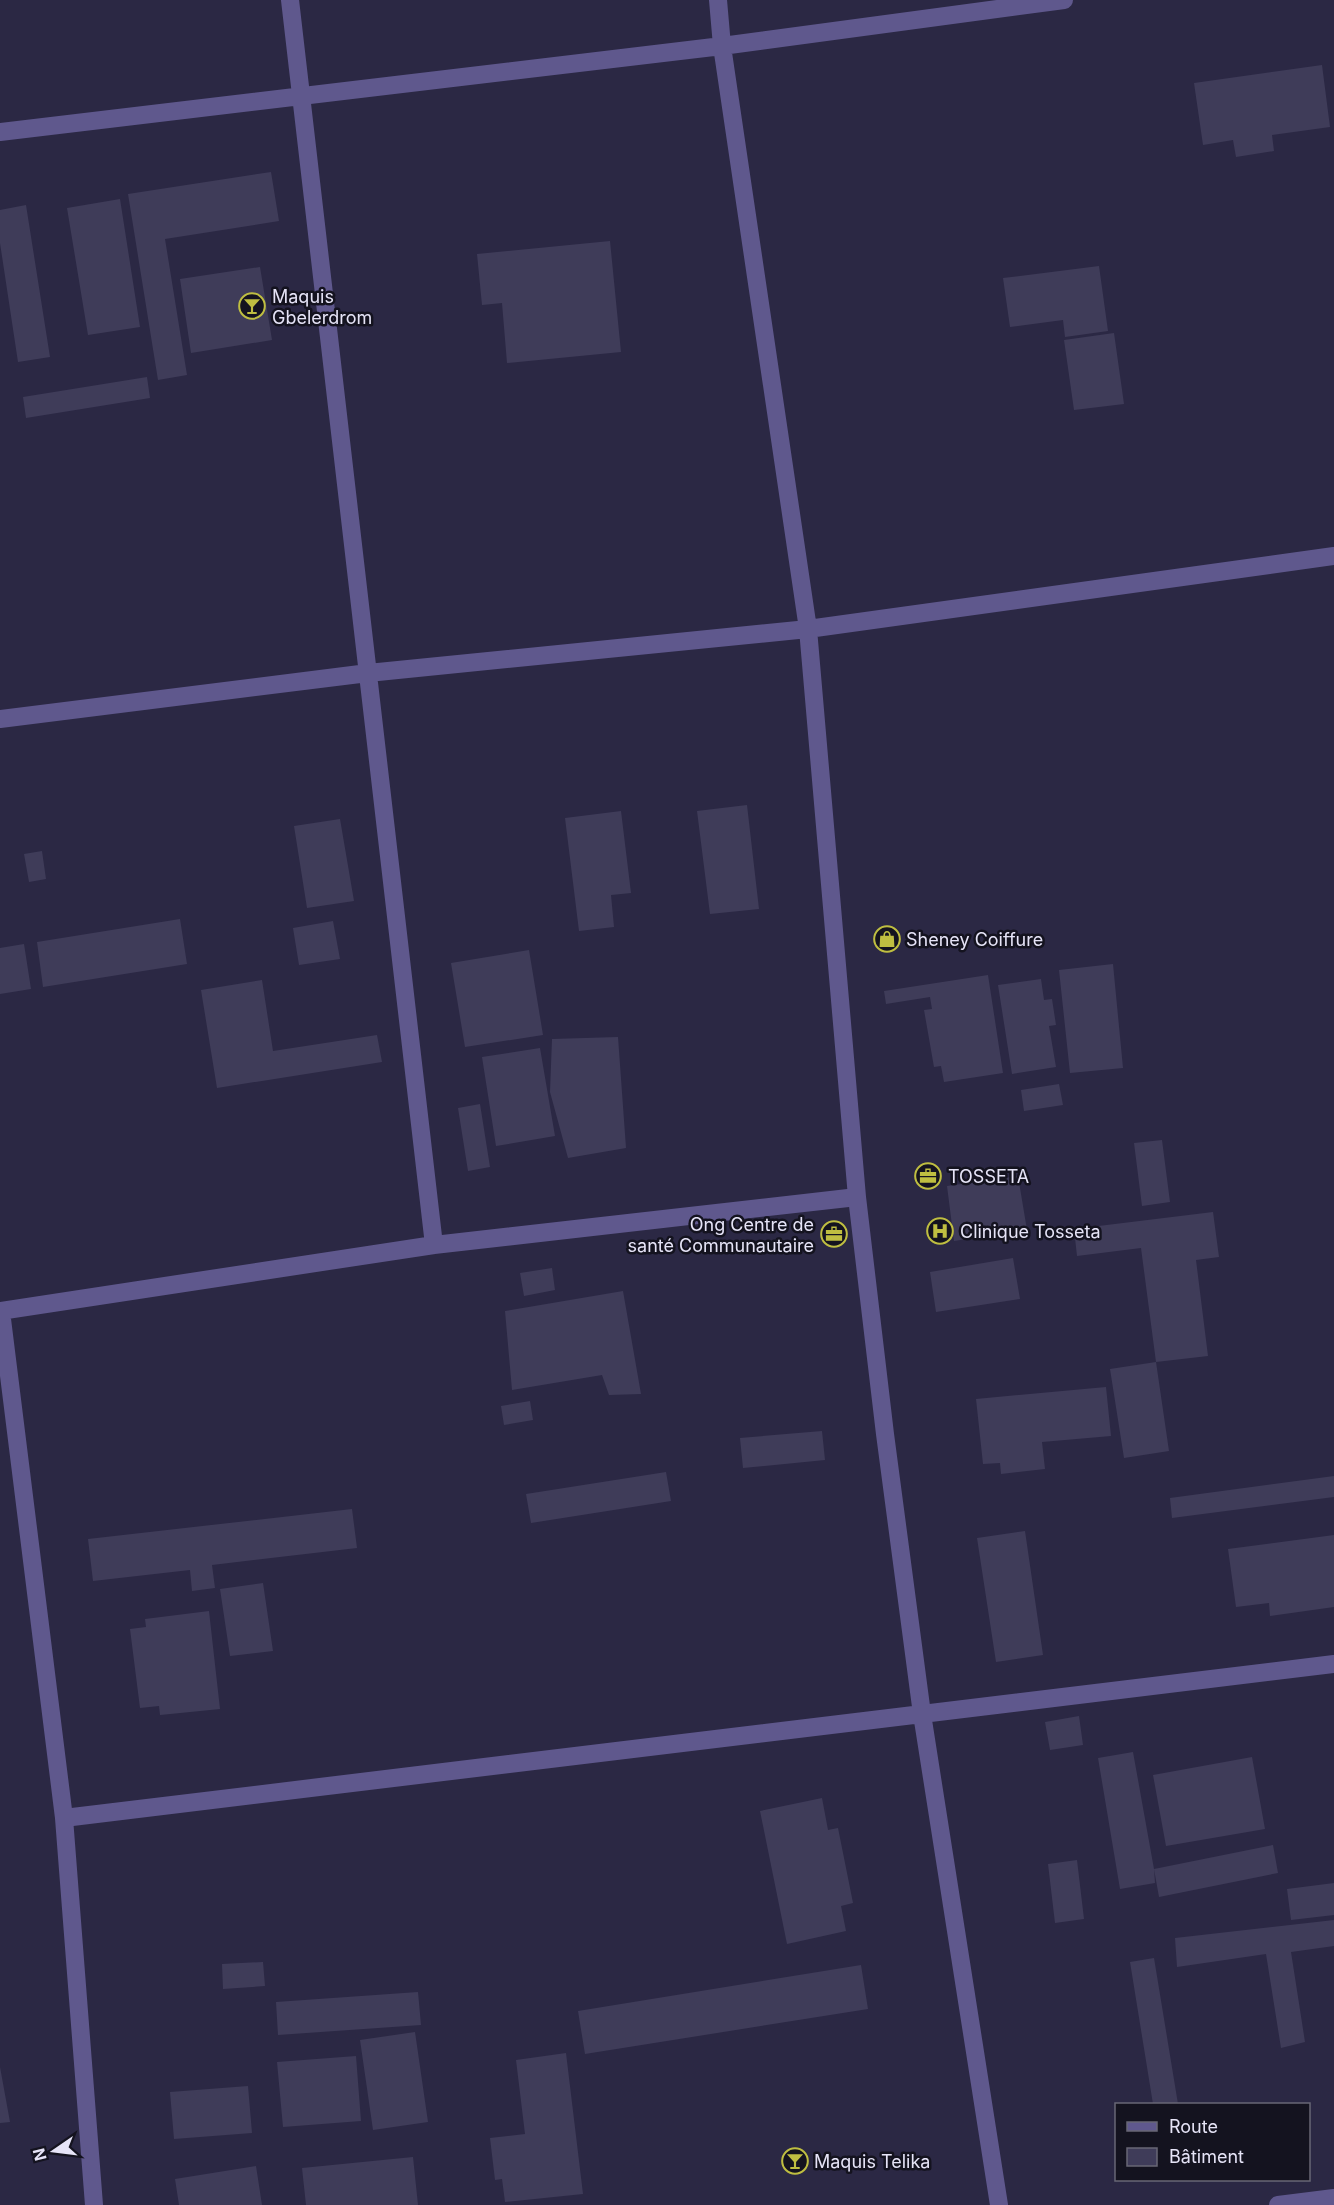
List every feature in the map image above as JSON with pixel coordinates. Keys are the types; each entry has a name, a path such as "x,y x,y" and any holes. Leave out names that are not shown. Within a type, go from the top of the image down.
{"street":[{"path":"290,0 434,1245"},
{"path":"717,0 808,629 857,1197 922,1714 999,2205"},
{"path":"0,132 722,46 1064,0"},
{"path":"0,719 368,673 808,629 1334,556"},
{"path":"94,2205 64,1818 1,1311 434,1245 857,1197"},
{"path":"64,1818 1334,1664"},
{"path":"1278,2205 1323,2201"}],"building":[{"path":"1322,65 1330,127 1272,135 1274,151 1236,157 1233,140 1203,145 1194,83"},
{"path":"271,172 279,221 165,239 187,375 158,380 128,194"},
{"path":"120,199 140,327 88,335 67,208"},
{"path":"26,205 50,357 18,362 0,243 0,210"},
{"path":"610,241 621,352 507,363 502,303 482,305 477,254"},
{"path":"1099,266 1108,331 1065,337 1063,320 1010,327 1003,278"},
{"path":"260,267 272,340 191,353 180,279"},
{"path":"1114,333 1124,404 1074,410 1064,340"},
{"path":"147,377 150,398 26,418 23,397"},
{"path":"747,805 759,909 710,914 697,811"},
{"path":"621,811 631,893 611,895 614,927 579,931 565,818"},
{"path":"340,819 354,901 307,908 294,826"},
{"path":"42,851 46,879 29,882 24,854"},
{"path":"180,919 187,964 43,987 37,942"},
{"path":"333,921 340,959 299,965 293,928"},
{"path":"24,944 31,989 0,994 0,948"},
{"path":"529,950 543,1035 465,1047 451,963"},
{"path":"1113,964 1123,1068 1070,1073 1059,970"},
{"path":"988,975 1003,1073 944,1082 941,1066 934,1067 924,1010 932,1009 930,997 886,1004 884,991"},
{"path":"1041,979 1044,1000 1052,999 1056,1025 1049,1026 1056,1067 1012,1074 998,985"},
{"path":"262,980 273,1051 377,1035 382,1062 217,1088 201,990"},
{"path":"618,1037 626,1148 568,1158 550,1092 552,1039"},
{"path":"540,1048 555,1136 496,1146 482,1057"},
{"path":"1059,1084 1063,1105 1024,1111 1021,1090"},
{"path":"480,1104 490,1167 468,1171 458,1108"},
{"path":"1162,1140 1170,1202 1142,1206 1134,1143"},
{"path":"1018,1176 1027,1230 954,1241 947,1186"},
{"path":"1213,1212 1219,1257 1196,1260 1208,1356 1156,1362 1141,1248 1077,1256 1074,1229"},
{"path":"1013,1258 1020,1299 936,1312 930,1272"},
{"path":"552,1268 555,1290 524,1296 520,1273"},
{"path":"623,1291 641,1394 609,1395 602,1375 512,1390 505,1311"},
{"path":"1156,1362 1169,1451 1124,1458 1110,1369"},
{"path":"1106,1387 1111,1436 1042,1442 1045,1469 1001,1474 1000,1463 983,1464 976,1399"},
{"path":"530,1401 533,1420 504,1425 501,1406"},
{"path":"822,1431 825,1460 743,1468 740,1438"},
{"path":"666,1472 671,1501 531,1523 526,1494"},
{"path":"1334,1476 1334,1497 1172,1518 1170,1498"},
{"path":"352,1509 357,1548 212,1565 215,1588 192,1591 190,1570 93,1581 88,1539"},
{"path":"1025,1531 1043,1655 996,1662 977,1538"},
{"path":"1334,1535 1334,1607 1270,1616 1269,1603 1236,1607 1228,1549"},
{"path":"263,1583 273,1651 230,1656 220,1589"},
{"path":"209,1611 220,1709 160,1715 159,1706 140,1708 130,1629 146,1627 145,1619"},
{"path":"1079,1716 1083,1745 1050,1750 1045,1722"},
{"path":"1133,1752 1155,1883 1120,1889 1098,1758"},
{"path":"1252,1757 1265,1829 1166,1846 1153,1775"},
{"path":"822,1798 828,1830 838,1828 853,1903 841,1906 846,1931 787,1944 760,1811"},
{"path":"1273,1845 1278,1873 1159,1897 1154,1869"},
{"path":"1077,1860 1084,1919 1055,1923 1048,1864"},
{"path":"1334,1883 1334,1915 1291,1920 1287,1889"},
{"path":"1334,1920 1334,1946 1291,1952 1305,2042 1281,2048 1266,1954 1177,1967 1175,1938"},
{"path":"1154,1958 1178,2103 1153,2103 1130,1962"},
{"path":"263,1962 265,1986 223,1989 222,1964"},
{"path":"861,1965 868,2009 585,2054 578,2011"},
{"path":"418,1992 421,2025 278,2035 276,2002"},
{"path":"415,2032 428,2122 373,2130 360,2040"},
{"path":"566,2053 583,2194 505,2202 502,2179 495,2180 490,2138 525,2134 516,2060"},
{"path":"356,2056 361,2121 283,2127 277,2062"},
{"path":"0,2067 10,2122 0,2123"},
{"path":"248,2086 252,2133 174,2139 170,2092"},
{"path":"413,2157 418,2205 306,2205 302,2168"},
{"path":"256,2166 262,2205 179,2205 175,2179"}],"place":[{"name":"Maquis Gbelerdrom","path":"252,306"},
{"name":"Sheney Coiffure","path":"887,939"},
{"name":"TOSSETA","path":"928,1176"},
{"name":"Clinique Tosseta","path":"940,1231"},
{"name":"Ong Centre de santé Communautaire","path":"834,1234"},
{"name":"Maquis Telika","path":"795,2161"}]}
